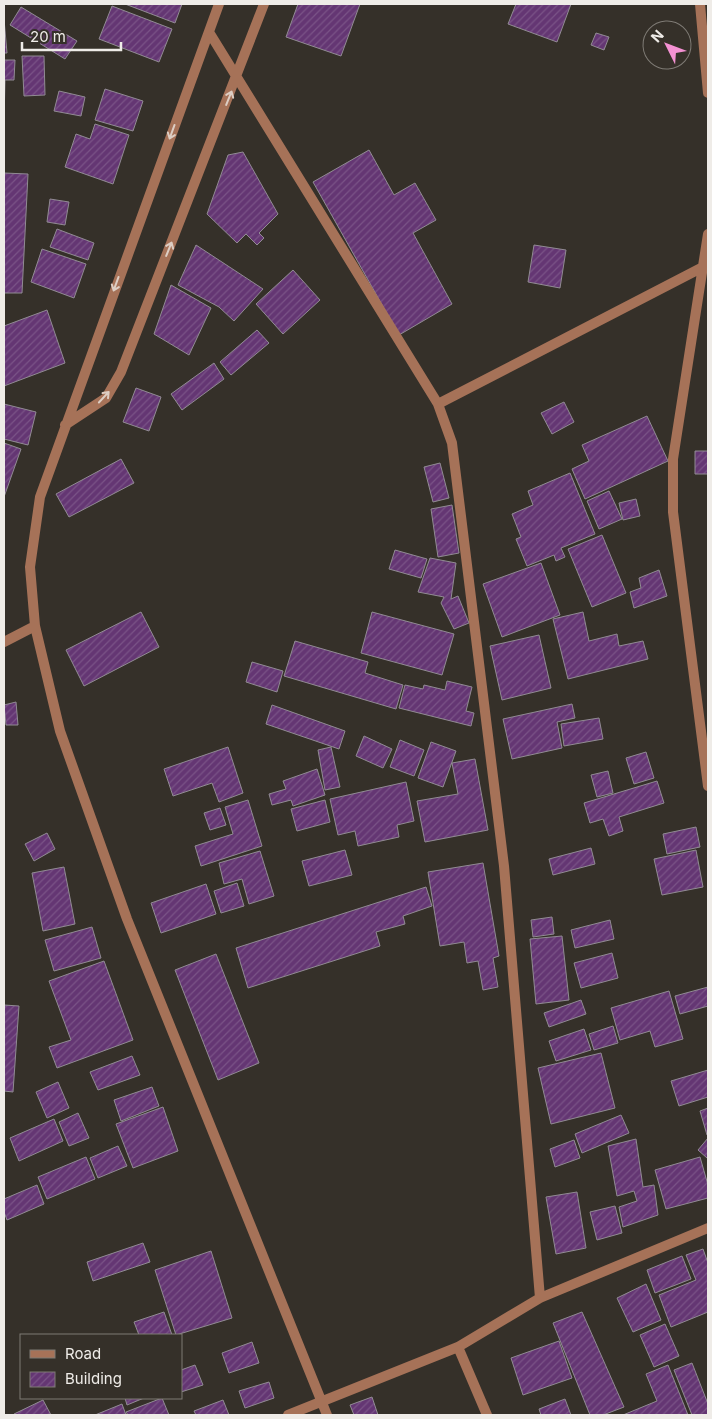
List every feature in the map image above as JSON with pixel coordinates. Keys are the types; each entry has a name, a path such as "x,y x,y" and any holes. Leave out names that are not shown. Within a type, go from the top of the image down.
{"street":[{"path":"219,4 40,497 30,567 35,626 60,730 127,919 327,1415"},
{"path":"65,425 106,398 120,372 264,4"},
{"path":"700,4 708,93"},
{"path":"209,32 438,404 452,443 504,866 540,1298"},
{"path":"708,234 673,458 673,512 708,786"},
{"path":"438,404 703,267"},
{"path":"4,642 35,626"},
{"path":"288,1415 458,1347 540,1298 708,1228"},
{"path":"458,1347 487,1415"}],"building":[{"path":"125,4 182,4 175,23"},
{"path":"298,4 360,4 341,56 286,37"},
{"path":"516,4 571,4 557,42 508,24"},
{"path":"112,6 172,29 159,62 99,39"},
{"path":"21,7 77,41 65,59 10,25"},
{"path":"4,19 7,53 4,53"},
{"path":"596,33 609,37 604,50 591,45"},
{"path":"22,56 44,56 45,95 24,96"},
{"path":"4,60 15,60 14,80 5,80 4,122"},
{"path":"105,89 143,101 133,131 95,120"},
{"path":"59,91 85,97 81,116 54,111"},
{"path":"95,124 129,135 113,184 65,167 76,134 90,139"},
{"path":"369,150 394,195 415,183 436,220 413,233 452,304 399,335 313,182"},
{"path":"243,152 278,214 259,233 264,238 257,245 246,234 237,243 207,214 228,155"},
{"path":"4,173 28,174 22,293 4,293"},
{"path":"50,199 69,202 65,225 47,222"},
{"path":"57,229 94,243 88,260 50,247"},
{"path":"196,245 263,289 234,321 219,307 178,285"},
{"path":"534,245 566,250 560,288 528,282"},
{"path":"42,249 86,264 74,298 31,282"},
{"path":"293,270 320,300 283,334 256,304"},
{"path":"171,285 211,308 189,355 154,334"},
{"path":"47,310 65,363 4,386 4,326"},
{"path":"257,330 269,343 231,375 220,362"},
{"path":"214,363 224,379 182,410 171,394"},
{"path":"136,388 161,397 149,431 123,422"},
{"path":"564,402 574,422 552,434 541,413"},
{"path":"4,404 36,412 28,445 4,439"},
{"path":"647,416 668,461 585,499 572,469 589,461 582,445"},
{"path":"4,443 21,449 4,497"},
{"path":"695,451 708,451 708,474 695,474"},
{"path":"121,459 134,483 69,517 56,494"},
{"path":"440,463 449,498 433,502 424,467"},
{"path":"570,473 595,534 561,548 565,557 556,561 554,555 527,566 516,539 521,537 512,514 533,505 528,491"},
{"path":"609,491 622,519 599,529 587,501"},
{"path":"636,499 640,516 623,520 619,503"},
{"path":"452,505 459,553 438,557 431,509"},
{"path":"602,535 626,593 592,607 568,549"},
{"path":"395,550 427,559 421,578 389,569"},
{"path":"430,558 456,563 451,599 458,596 469,623 454,629 441,603 444,597 418,592"},
{"path":"541,563 560,615 502,637 483,584"},
{"path":"659,570 667,596 634,608 630,592 641,588 639,578"},
{"path":"141,612 159,647 84,686 66,650"},
{"path":"372,612 454,634 442,675 361,653"},
{"path":"583,612 589,641 617,634 619,646 643,641 648,659 568,679 553,619"},
{"path":"539,635 551,688 502,700 490,646"},
{"path":"295,641 368,662 365,673 403,685 396,709 284,676"},
{"path":"252,662 283,671 277,692 246,682"},
{"path":"447,681 472,687 466,711 474,713 471,726 399,708 405,685 423,689 424,685 445,690"},
{"path":"16,702 18,725 6,725 4,705"},
{"path":"572,704 575,718 557,722 562,748 512,759 503,719"},
{"path":"272,705 345,731 339,749 266,724"},
{"path":"599,718 603,739 564,746 561,724"},
{"path":"364,736 392,749 383,768 356,756"},
{"path":"400,740 424,750 414,776 390,767"},
{"path":"431,742 456,751 443,787 418,778"},
{"path":"228,747 243,793 219,802 212,783 173,796 164,769"},
{"path":"331,747 340,787 325,790 318,750"},
{"path":"646,752 654,778 634,784 626,758"},
{"path":"475,759 488,830 425,842 417,801 458,794 452,763"},
{"path":"317,769 325,795 293,806 291,800 272,805 269,794 286,789 283,781"},
{"path":"608,771 613,793 597,797 591,775"},
{"path":"657,781 664,803 619,817 623,831 609,836 603,819 590,823 584,803"},
{"path":"406,782 414,821 397,825 399,837 358,846 355,831 338,835 330,799"},
{"path":"248,800 262,846 201,866 195,846 233,834 225,807"},
{"path":"325,800 330,822 297,831 291,809"},
{"path":"220,808 226,825 210,830 204,813"},
{"path":"696,827 700,847 667,854 663,834"},
{"path":"47,833 55,849 34,861 25,844"},
{"path":"591,848 595,864 553,875 549,859"},
{"path":"345,850 352,875 309,886 302,861"},
{"path":"696,850 703,887 662,895 654,859"},
{"path":"260,851 274,896 249,904 242,879 224,884 219,863"},
{"path":"483,863 499,956 493,958 498,987 483,990 478,961 467,963 464,942 440,946 428,872"},
{"path":"64,867 75,924 43,931 32,873"},
{"path":"237,883 244,906 221,913 214,891"},
{"path":"206,884 216,914 161,933 151,903"},
{"path":"426,887 432,906 403,916 405,924 376,932 380,946 248,988 236,948"},
{"path":"552,917 554,934 533,937 531,920"},
{"path":"610,920 614,939 575,948 571,930"},
{"path":"92,927 101,958 54,971 45,940"},
{"path":"562,936 569,1000 536,1004 530,939"},
{"path":"612,953 618,978 581,988 574,963"},
{"path":"216,954 259,1063 218,1080 175,970"},
{"path":"104,961 133,1040 57,1068 49,1047 71,1040 49,981"},
{"path":"708,987 708,1006 680,1014 675,996"},
{"path":"669,991 683,1039 655,1047 650,1031 620,1040 611,1008"},
{"path":"581,1000 586,1014 549,1027 544,1013"},
{"path":"4,1005 19,1006 13,1092 4,1091"},
{"path":"613,1026 618,1043 594,1050 589,1034"},
{"path":"584,1029 591,1050 556,1061 549,1041"},
{"path":"601,1053 615,1108 551,1124 538,1068"},
{"path":"132,1056 140,1075 98,1090 90,1072"},
{"path":"708,1070 708,1097 679,1106 671,1081"},
{"path":"58,1082 69,1108 47,1118 36,1092"},
{"path":"152,1087 159,1106 121,1121 114,1100"},
{"path":"163,1107 178,1151 133,1168 116,1124"},
{"path":"708,1108 708,1135 707,1135 700,1111"},
{"path":"78,1113 89,1138 69,1146 59,1122"},
{"path":"621,1115 629,1133 582,1153 575,1134"},
{"path":"54,1119 63,1141 19,1161 10,1138"},
{"path":"708,1138 708,1157 707,1158 698,1150"},
{"path":"636,1139 643,1187 654,1185 658,1215 623,1227 619,1207 637,1201 634,1191 617,1196 608,1146"},
{"path":"574,1140 580,1158 555,1167 550,1149"},
{"path":"118,1146 127,1166 98,1178 90,1158"},
{"path":"86,1157 95,1179 47,1199 38,1177"},
{"path":"700,1157 708,1185 708,1198 666,1209 655,1170"},
{"path":"37,1185 44,1204 7,1220 4,1212 4,1199"},
{"path":"577,1192 586,1248 556,1254 546,1197"},
{"path":"615,1206 622,1233 597,1240 590,1212"},
{"path":"143,1243 150,1262 93,1281 87,1262"},
{"path":"703,1249 708,1263 708,1312 671,1327 659,1295 696,1280 686,1255"},
{"path":"211,1251 232,1318 176,1334 155,1270"},
{"path":"682,1256 691,1279 655,1293 647,1270"},
{"path":"646,1284 661,1320 633,1332 617,1298"},
{"path":"164,1312 172,1334 139,1334 134,1322"},
{"path":"582,1312 624,1407 603,1415 590,1415 553,1323"},
{"path":"665,1324 679,1356 654,1367 640,1335"},
{"path":"559,1341 572,1378 523,1395 511,1358"},
{"path":"252,1342 259,1363 229,1373 222,1353"},
{"path":"692,1363 708,1404 708,1415 692,1415 674,1370"},
{"path":"195,1365 203,1385 182,1392 182,1370"},
{"path":"668,1365 688,1415 623,1415 657,1401 646,1374"},
{"path":"269,1382 274,1398 245,1408 239,1391"},
{"path":"372,1397 378,1415 354,1415 350,1405"},
{"path":"125,1399 142,1399 127,1405"},
{"path":"162,1399 169,1415 128,1415 126,1412"},
{"path":"565,1399 571,1415 541,1415 539,1409"},
{"path":"43,1400 51,1415 14,1414"},
{"path":"223,1400 229,1415 196,1415 194,1411"},
{"path":"122,1404 126,1415 95,1415"}]}
